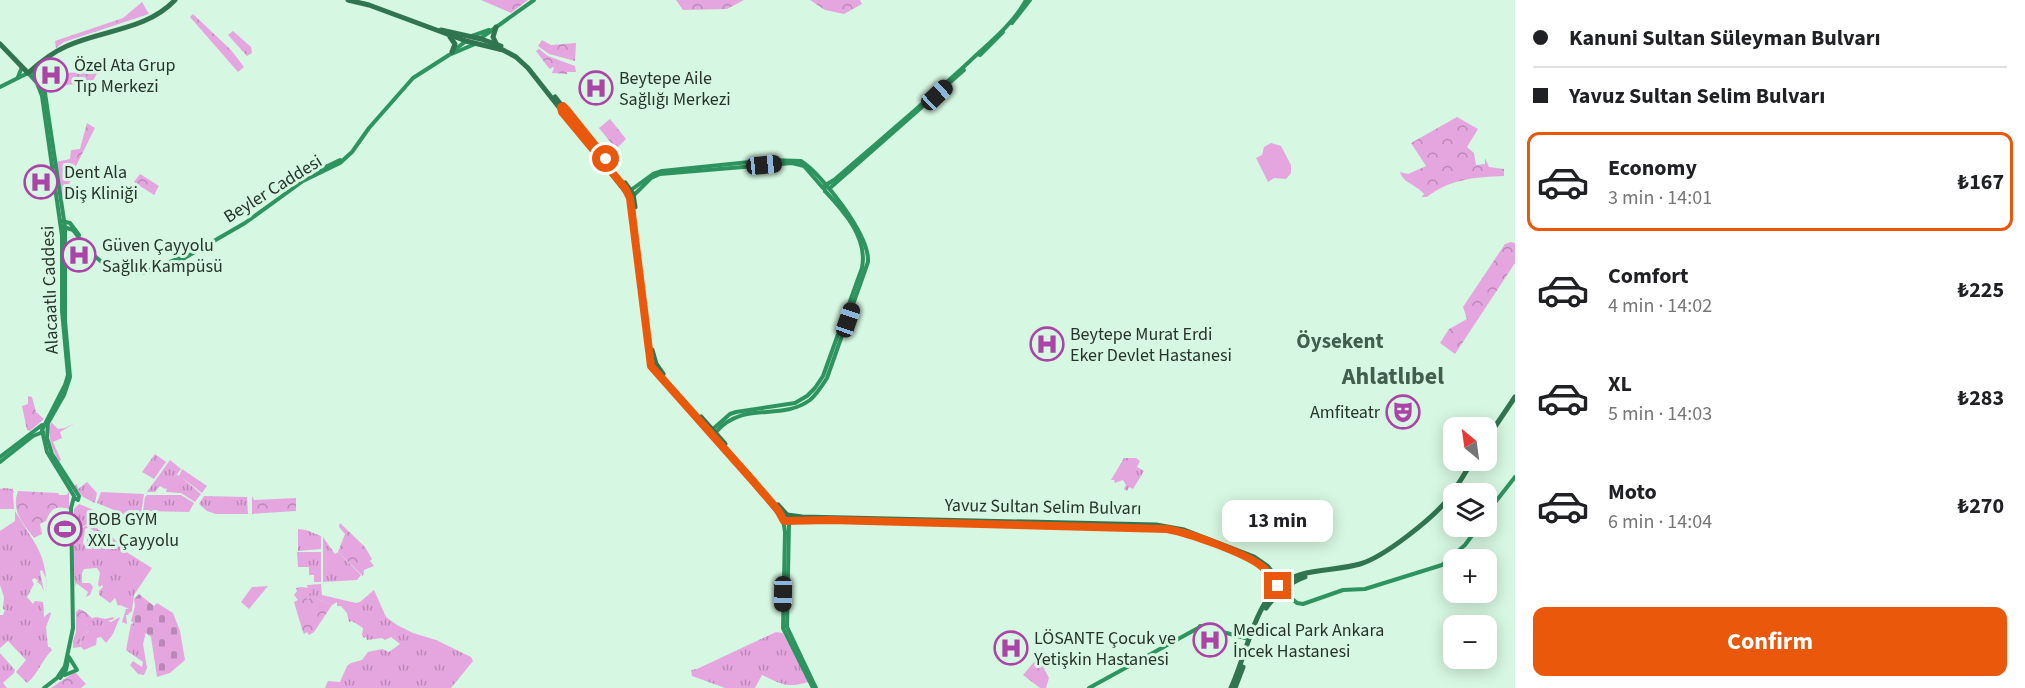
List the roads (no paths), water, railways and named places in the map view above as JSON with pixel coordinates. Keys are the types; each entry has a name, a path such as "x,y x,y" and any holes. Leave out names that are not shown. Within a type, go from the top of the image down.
{"main road":[{"path":"0,86 68,46 153,17 173,0"},
{"path":"0,86 66,44 149,16 173,0"},
{"path":"348,0 369,5 449,36 472,36 503,50 520,60 563,109"},
{"path":"364,0 475,44 484,41 496,27"},
{"path":"466,41 516,15 534,0"},
{"path":"826,188 936,96 1019,15 1028,0"},
{"path":"496,27 494,37 497,45"},
{"path":"449,36 455,42 452,52"},
{"name":"Beyler Caddesi","path":"63,224 74,230 88,248 111,267 142,272 160,269 216,238 270,204 300,181 341,159 411,77 466,41"},
{"path":"484,41 512,51 524,60 630,193 653,364 786,519 785,628 814,688"},
{"path":"0,42 27,70"},
{"name":"Beyler Caddesi","path":"369,127 415,76 454,53 475,44"},
{"path":"36,66 36,76"},
{"name":"Alacaatlı Caddesi","path":"27,70 36,76 45,93 63,224 62,328 68,378 45,428"},
{"name":"Alacaatlı Caddesi","path":"27,70 37,83 42,96 66,240 65,321 70,379 45,428"},
{"path":"630,193 660,174 762,163 800,164 826,188 852,218 866,256 823,376 816,388 792,406 737,416 712,432"},
{"path":"62,207 74,230 68,233 66,240"},
{"path":"1497,427 1515,397"},
{"path":"1497,429 1515,403"},
{"path":"0,460 45,428 50,451 75,497 71,505 74,610 69,656 59,680"},
{"path":"1233,688 1249,639 1272,593 1275,578 1290,579 1308,573 1357,565 1387,551 1446,502 1467,471"},
{"path":"1497,500 1515,477"},
{"path":"1272,593 1305,578 1356,569 1380,559 1428,522 1443,506"},
{"name":"Yavuz Sultan Selim Bulvarı","path":"786,519 1156,527 1185,533 1249,559 1263,567 1282,587"},
{"path":"1282,587 1301,604 1343,590 1361,590 1442,565 1471,537"},
{"path":"1233,688 1265,612 1290,579"},
{"path":"1089,688 1200,629 1249,639"},
{"path":"46,688 66,665 70,643"},
{"path":"46,688 69,672 77,670 69,656"}],"place":[{"name":"Özel Ata Grup Tıp Merkezi","path":"51,75"},
{"name":"Beytepe Aile Sağlığı Merkezi","path":"596,88"},
{"name":"Dent Ala Diş Kliniği","path":"41,182"},
{"name":"Güven Çayyolu Sağlık Kampüsü","path":"79,255"},
{"name":"Beytepe Murat Erdi Eker Devlet Hastanesi","path":"1047,344"},
{"name":"Amfiteatr","path":"1403,412"},
{"name":"BOB GYM XXL Çayyolu","path":"65,529"},
{"name":"Medical Park Ankara İncek Hastanesi","path":"1210,640"},
{"name":"LÖSANTE Çocuk ve Yetişkin Hastanesi","path":"1011,648"}],"district":[{"name":"Öysekent","path":"1340,341"},
{"name":"Ahlatlıbel","path":"1393,376"}]}
